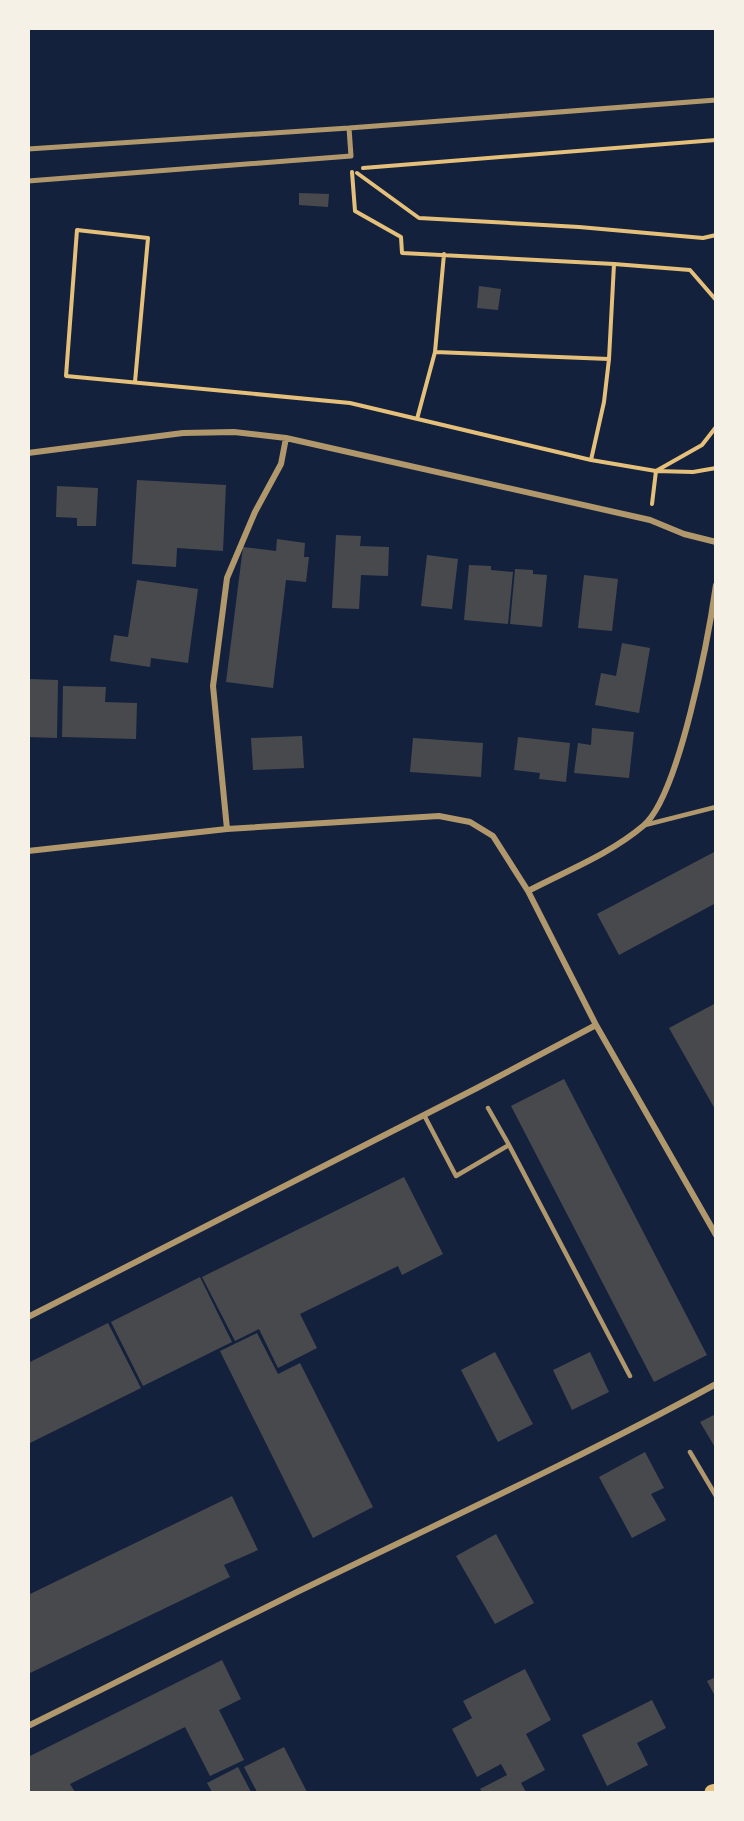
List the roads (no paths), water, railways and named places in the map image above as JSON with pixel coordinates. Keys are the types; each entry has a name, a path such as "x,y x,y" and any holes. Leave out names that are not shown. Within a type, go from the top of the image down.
{"street":[{"path":"28,149 349,128 716,100"},
{"path":"28,181 351,156 349,128"},
{"path":"28,453 183,433 234,432 286,438 650,520 684,534 716,542"},
{"path":"227,829 213,686 227,578 255,512 281,464 286,438"},
{"path":"528,891 610,849 645,825 665,794 692,704 716,585"},
{"path":"28,851 227,829 439,816 470,822 493,836 528,891 596,1025 716,1235"},
{"path":"28,1317 596,1025"},
{"path":"28,1726 555,1468 651,1420 716,1384"}],"lane":[{"path":"645,825 716,807"},
{"path":"488,1108 630,1376"},
{"path":"424,1115 456,1176 509,1145"},
{"path":"690,1452 716,1497"}]}
